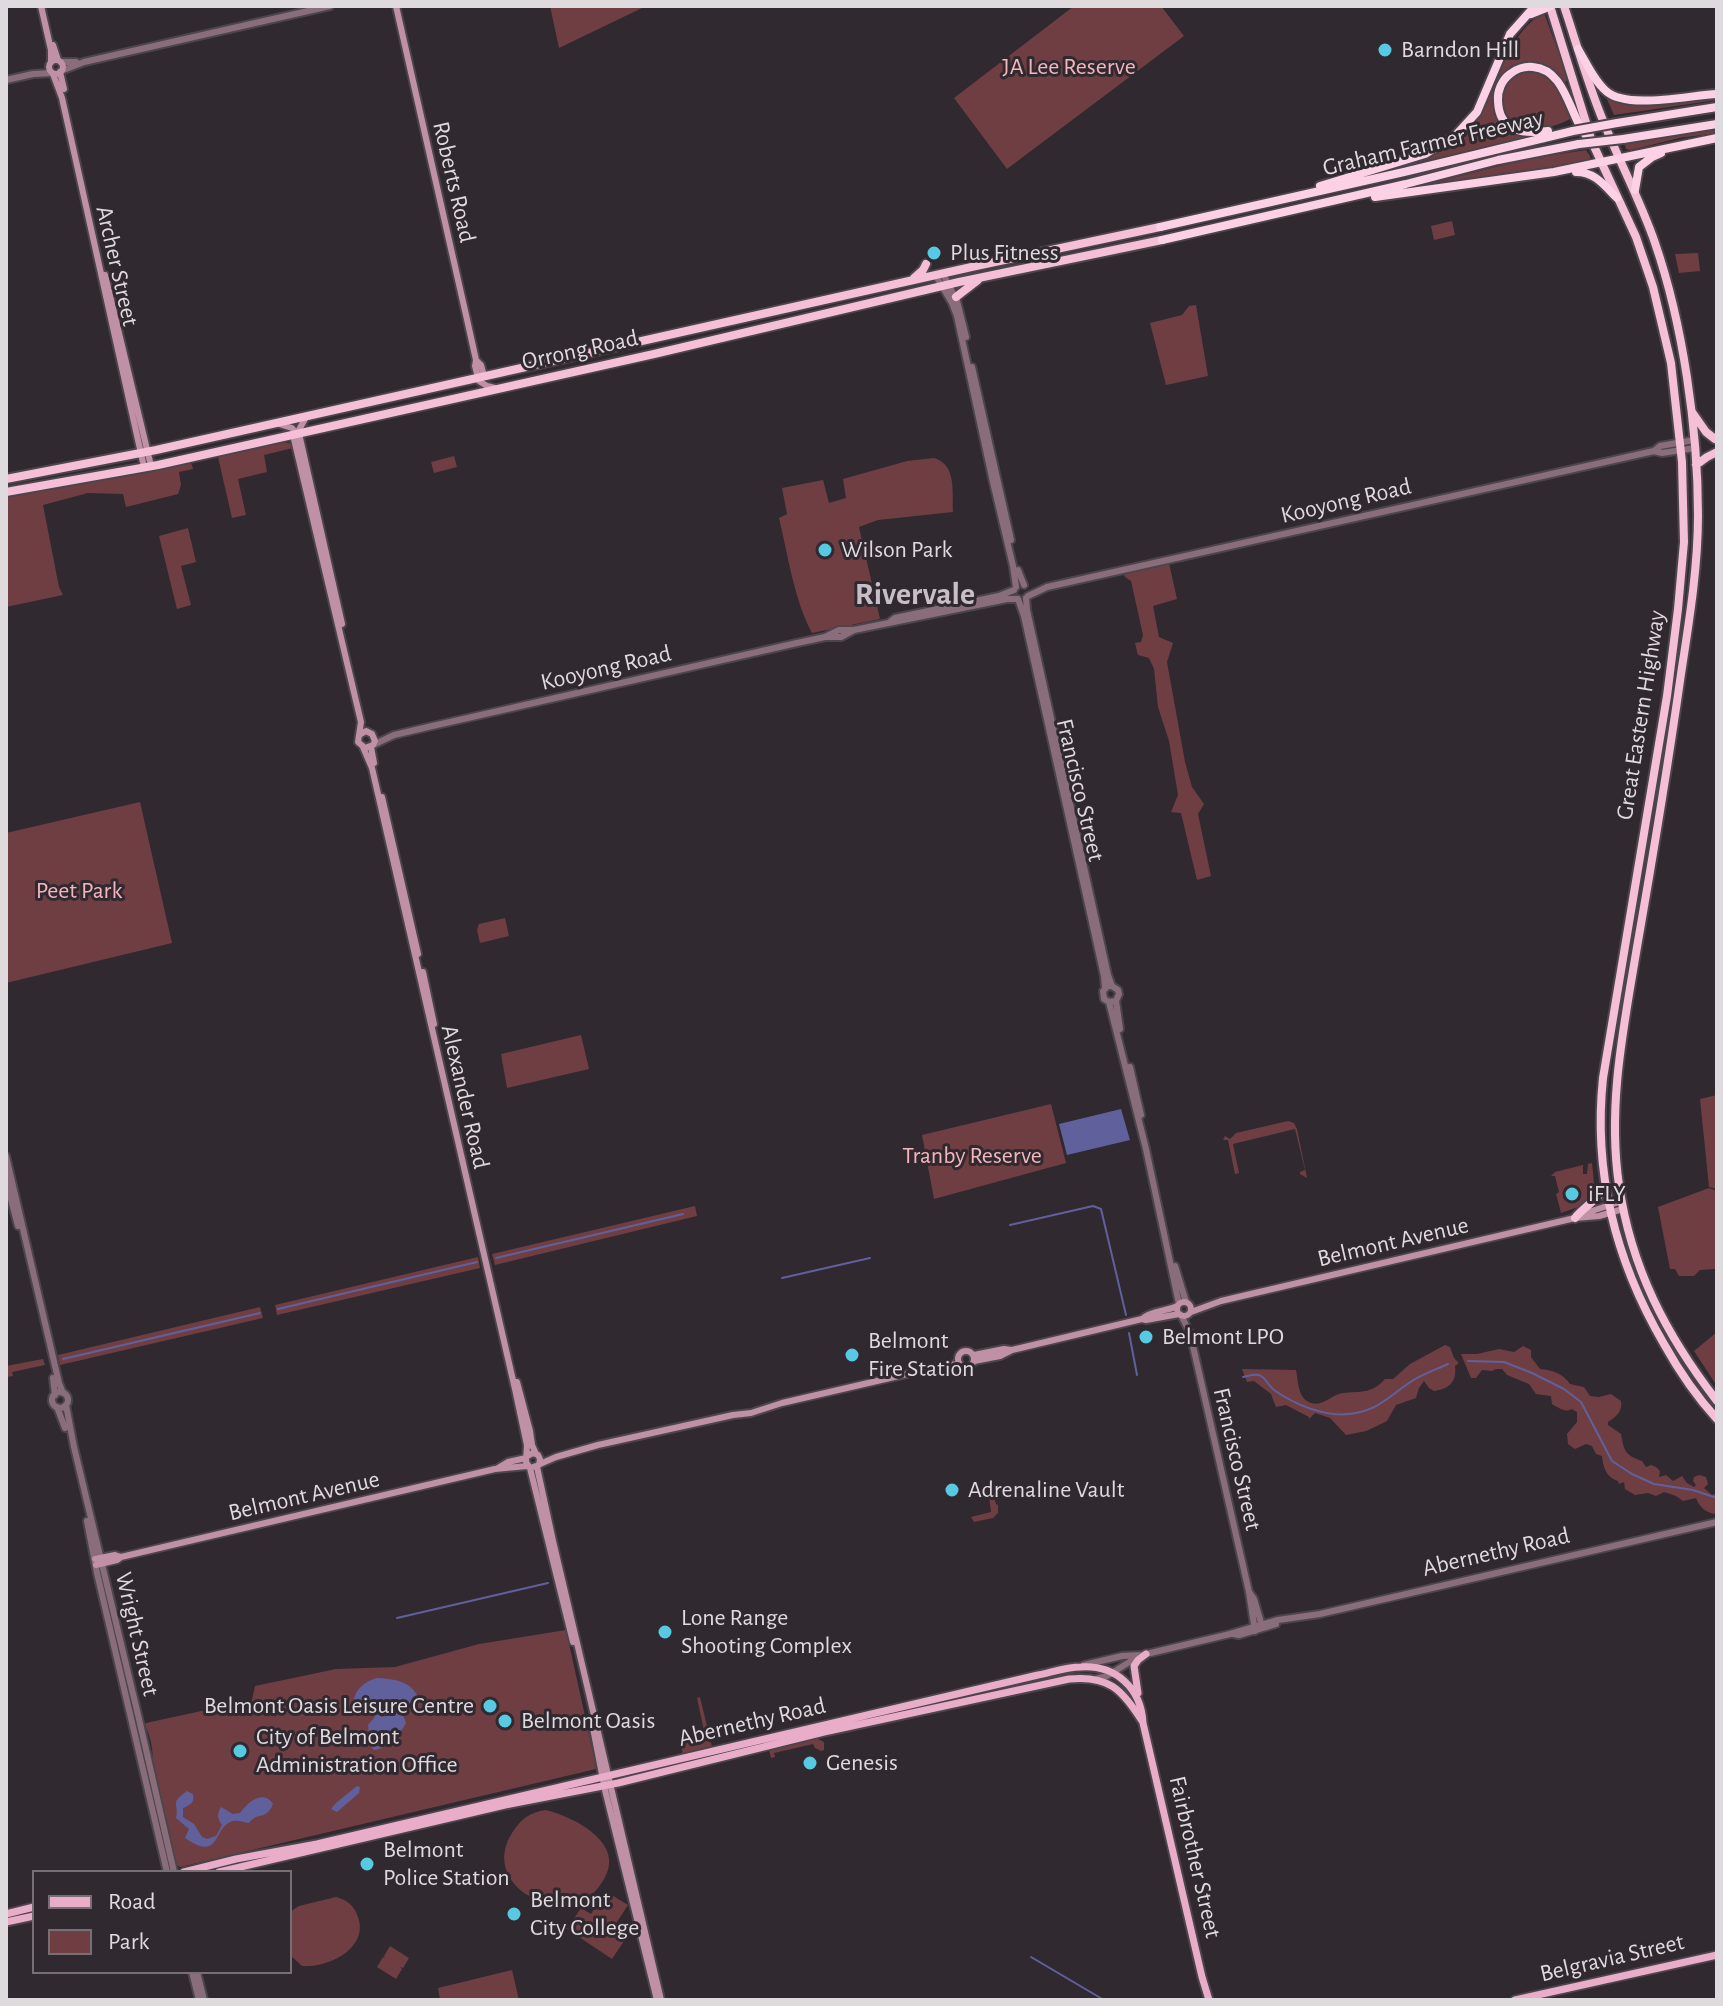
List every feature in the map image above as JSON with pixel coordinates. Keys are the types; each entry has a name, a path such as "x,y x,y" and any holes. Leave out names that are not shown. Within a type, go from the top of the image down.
{"highway":[{"path":"1293,196 1425,154 1455,136 1477,112 1510,34 1535,6"},
{"path":"1523,18 1550,6"},
{"name":"Great Eastern Highway","path":"1550,6 1592,142 1644,259 1661,315 1671,363 1681,446 1684,521 1681,581 1665,704 1603,1078 1600,1137 1605,1187 1626,1267 1651,1322 1680,1373 1717,1419"},
{"name":"Great Eastern Highway","path":"1564,6 1602,118 1635,190 1656,246 1671,300 1691,411 1698,529 1695,572 1674,726 1626,1013 1614,1134 1623,1205 1637,1261 1682,1354 1717,1401"},
{"path":"1578,49 1604,90 1615,97 1634,100 1717,94"},
{"path":"1569,131 1523,132 1507,124 1498,105 1502,83 1521,68 1542,69 1550,74 1564,90 1583,135 1592,142"},
{"name":"Graham Farmer Freeway","path":"1160,227 1569,131 1717,107"},
{"name":"Graham Farmer Freeway","path":"1162,240 1498,160 1579,144 1717,124"},
{"path":"1309,207 1554,172 1717,138"},
{"path":"1635,190 1639,167 1676,146"},
{"path":"1554,172 1592,174 1617,198"},
{"name":"Orrong Road","path":"6,479 144,452 1160,227"},
{"name":"Orrong Road","path":"6,492 147,467 946,285 1162,240"},
{"path":"910,281 926,264"},
{"path":"956,297 982,277"},
{"path":"1691,411 1715,439"},
{"path":"1696,465 1717,452"},
{"path":"1575,1218 1605,1187"}],"main road":[{"path":"43,6 51,50 55,62 63,67 57,73"},
{"name":"Roberts Road","path":"398,8 475,366 481,377"},
{"name":"Archer Street","path":"55,62 49,69 57,73 147,467"},
{"path":"481,377 487,386 499,388"},
{"path":"297,433 307,416"},
{"path":"276,423 292,428 300,438 368,734"},
{"name":"Alexander Road","path":"537,1454 532,1445 508,1345 372,746 375,741 368,734 358,742 372,768 531,1463 553,1541 659,2000"},
{"path":"363,747 372,746"},
{"name":"Belmont Avenue","path":"974,1358 1146,1320 1182,1307 1220,1301 1575,1218 1599,1216 1623,1205"},
{"name":"Belmont Avenue","path":"1182,1307 1185,1316 1220,1301"},
{"path":"965,1350 970,1351 974,1358 968,1367 959,1360 961,1352 965,1350"},
{"name":"Belmont Avenue","path":"98,1561 117,1560 598,1445 751,1413 959,1360"},
{"name":"Belmont Avenue","path":"531,1463 537,1454 556,1457"},
{"name":"Fairbrother Street","path":"1144,1654 1134,1666 1143,1723 1202,1977 1210,1998"},
{"path":"1077,1667 1095,1667 1113,1673 1127,1683 1139,1700"},
{"name":"Abernethy Road","path":"228,1870 1077,1667"},
{"name":"Abernethy Road","path":"192,1870 1052,1682 1080,1677 1095,1679"},
{"name":"Fairbrother Street","path":"1095,1679 1123,1693 1143,1723"},
{"path":"6,1914 32,1908"},
{"path":"6,1922 32,1916"},
{"name":"Belgravia Street","path":"1515,2000 1717,1955"}],"street":[{"path":"6,80 57,73 84,62 330,6"},
{"path":"33,74 55,62 84,62"},
{"path":"939,275 956,297 1019,574 1020,587 1014,595 1022,600 1029,592 1020,587 1013,566 957,316 946,285"},
{"name":"Kooyong Road","path":"888,623 895,618 999,596 1020,587 1047,587 1694,444"},
{"name":"Kooyong Road","path":"1027,597 1047,587"},
{"name":"Francisco Street","path":"1027,597 1027,610 1108,987"},
{"name":"Kooyong Road","path":"372,746 394,735 825,637 841,637 854,630 1017,599"},
{"name":"Francisco Street","path":"1017,599 1024,616 1108,987"},
{"name":"Kooyong Road","path":"368,734 394,735"},
{"path":"1108,987 1118,990 1119,994 1112,1002 1104,999 1108,987"},
{"name":"Francisco Street","path":"1112,1002 1259,1628"},
{"name":"Wright Street","path":"6,1156 59,1383 68,1398 66,1405 74,1447 167,1870"},
{"name":"Wright Street","path":"6,1180 55,1383 52,1401 64,1422 174,1870"},
{"name":"Francisco Street","path":"1190,1313 1190,1333"},
{"path":"55,1395 63,1393"},
{"path":"57,1407 66,1405"},
{"name":"Abernethy Road","path":"1077,1667 1230,1634 1239,1635 1283,1621 1717,1522"},
{"name":"Abernethy Road","path":"1095,1679 1113,1673 1144,1654"},
{"path":"195,1974 201,2000"}],"green space":[{"path":"550,6 641,6 642,8 559,48"},
{"name":"JA Lee Reserve","path":"1074,6 1161,6 1184,36 1007,169 954,98"},
{"path":"1544,13 1568,78 1565,83 1551,70 1539,65 1508,72 1495,103 1523,138 1390,169 1390,166 1440,146 1467,129 1488,100 1518,37"},
{"path":"1526,72 1543,73 1559,87 1558,93 1564,98 1572,118 1549,127 1530,128 1516,123 1507,114 1502,102 1504,90 1512,79"},
{"path":"1606,97 1625,102 1717,97 1717,100 1614,115"},
{"path":"1717,130 1717,133 1679,138 1631,150 1626,149 1625,145 1630,142"},
{"path":"1586,150 1591,162 1421,186 1527,159"},
{"path":"1452,221 1455,235 1434,240 1431,226"},
{"path":"1698,253 1700,271 1679,273 1675,254"},
{"path":"1196,305 1208,376 1166,385 1150,323 1182,315 1189,306"},
{"path":"284,442 292,444 293,448 264,455 267,472 238,479 246,515 232,518 218,457"},
{"path":"454,456 457,467 434,473 431,462"},
{"path":"934,458 950,473 953,512 878,520 859,527 880,619 812,633 796,591 779,518 787,514 782,488 823,480 829,503 846,498 843,479 907,461"},
{"path":"189,462 193,469 179,472 181,485 178,494 126,507 123,494 88,493 43,505 63,595 6,607 6,496"},
{"path":"188,528 196,562 181,566 191,605 177,609 159,536"},
{"path":"1169,563 1177,599 1153,606 1159,637 1173,643 1167,662 1185,762 1192,787 1204,804 1198,814 1211,876 1197,880 1181,813 1171,812 1178,795 1169,741 1158,707 1154,669 1149,658 1138,655 1135,643 1141,642 1143,635 1131,581 1123,573"},
{"name":"Peet Park","path":"140,802 172,943 6,983 6,833"},
{"path":"505,918 509,936 480,943 479,924"},
{"path":"581,1035 589,1069 507,1088 501,1054"},
{"path":"1717,1095 1717,1189 1709,1187 1700,1099"},
{"name":"Tranby Reserve","path":"1051,1104 1066,1163 934,1199 922,1135"},
{"path":"1288,1121 1294,1123 1297,1129 1307,1178 1300,1174 1305,1170 1295,1129 1233,1144 1239,1173 1235,1174 1228,1140 1223,1140 1225,1136 1230,1139 1236,1133"},
{"path":"1592,1163 1595,1194 1578,1207 1561,1213 1555,1176 1551,1176 1555,1172 1583,1165 1583,1174 1587,1174 1588,1164"},
{"path":"1709,1188 1717,1191 1717,1270 1700,1270 1694,1276 1679,1276 1675,1269 1670,1269 1658,1207"},
{"path":"695,1206 697,1216 495,1265 492,1254"},
{"path":"478,1257 480,1268 277,1315 275,1305"},
{"path":"260,1307 263,1318 60,1365 58,1355"},
{"path":"1717,1332 1717,1386 1694,1351"},
{"path":"1445,1345 1450,1347 1459,1363 1455,1366 1451,1384 1434,1391 1424,1381 1416,1398 1396,1405 1387,1421 1366,1431 1346,1435 1330,1418 1315,1413 1309,1419 1286,1405 1276,1407 1271,1394 1254,1381 1247,1382 1242,1369 1296,1370 1302,1395 1307,1401 1317,1404 1339,1394 1371,1389 1385,1379 1393,1379 1410,1364"},
{"path":"1523,1346 1531,1350 1531,1357 1540,1369 1557,1373 1570,1384 1584,1387 1590,1396 1611,1394 1621,1401 1620,1411 1608,1425 1621,1434 1626,1452 1646,1467 1656,1467 1660,1471 1659,1477 1666,1475 1673,1481 1682,1476 1694,1487 1694,1477 1706,1477 1708,1484 1704,1488 1712,1495 1717,1493 1717,1514 1704,1509 1696,1498 1683,1501 1664,1492 1656,1496 1648,1493 1635,1495 1625,1489 1624,1482 1619,1484 1608,1475 1602,1456 1596,1454 1592,1446 1586,1444 1575,1449 1568,1444 1567,1434 1577,1422 1577,1412 1557,1407 1552,1404 1551,1396 1536,1394 1529,1384 1507,1375 1502,1369 1482,1370 1476,1378 1471,1378 1461,1354 1499,1349 1514,1352"},
{"path":"43,1359 45,1365 12,1372 13,1376 6,1377 6,1366"},
{"path":"987,1482 993,1484 991,1487 998,1513 993,1518 974,1522 971,1517 991,1512"},
{"path":"566,1630 596,1769 180,1867 174,1864 146,1723 252,1700 255,1686 336,1669 395,1667 479,1644"},
{"path":"700,1697 712,1747 683,1754 680,1743 708,1736 704,1731 697,1698"},
{"path":"816,1738 824,1742 824,1750 815,1748 813,1744 774,1753 775,1757 771,1758 771,1748"},
{"path":"546,1810 582,1825 603,1843 608,1854 609,1866 604,1879 595,1891 582,1900 550,1904 535,1899 511,1879 505,1865 505,1850 515,1828 531,1814"},
{"path":"605,1891 628,1905 613,1928 626,1938 612,1959 567,1929 581,1908 591,1914"},
{"path":"336,1897 344,1900 358,1917 358,1938 352,1947 334,1960 302,1966 292,1957 292,1911"},
{"path":"390,1946 409,1958 403,1968 400,1967 402,1969 396,1979 377,1967"},
{"path":"512,1970 519,2000 440,2000 438,1988"}],"water":[{"path":"1121,1109 1130,1140 1067,1155 1059,1124"},
{"path":"378,1678 406,1684 418,1697 414,1702 380,1713 381,1717 399,1713 406,1723 393,1740 374,1750 369,1744 368,1725 375,1717 361,1710 354,1700 364,1684"},
{"path":"357,1786 360,1787 359,1793 337,1812 331,1809 336,1803"},
{"path":"187,1791 193,1794 193,1800 183,1808 183,1817 207,1839 216,1836 222,1825 218,1816 221,1807 233,1814 240,1813 251,1801 260,1797 273,1804 268,1812 249,1823 230,1822 210,1846 204,1847 185,1838 189,1829 176,1818 176,1801"}],"waterway":[{"path":"1010,1225 1093,1206 1101,1209 1126,1315"},
{"path":"496,1258 683,1214"},
{"path":"782,1278 870,1258"},
{"path":"278,1309 477,1262"},
{"path":"63,1359 260,1313"},
{"path":"1129,1333 1137,1375"},
{"path":"1468,1361 1504,1362 1564,1389 1581,1402 1612,1461 1654,1484 1693,1490 1717,1498"},
{"path":"1243,1377 1261,1376 1274,1390 1310,1408 1349,1414 1374,1407 1413,1380 1448,1364"},
{"path":"397,1618 548,1583"},
{"path":"1031,1957 1104,2000"}],"place":[{"name":"Barndon Hill","path":"1385,50"},
{"name":"Plus Fitness","path":"934,253"},
{"name":"Wilson Park","path":"825,550"},
{"name":"iFLY","path":"1572,1194"},
{"name":"Belmont LPO","path":"1146,1337"},
{"name":"Belmont Fire Station","path":"852,1355"},
{"name":"Adrenaline Vault","path":"952,1490"},
{"name":"Lone Range Shooting Complex","path":"665,1632"},
{"name":"Belmont Oasis Leisure Centre","path":"490,1706"},
{"name":"Belmont Oasis","path":"505,1721"},
{"name":"City of Belmont Administration Office","path":"240,1751"},
{"name":"Genesis","path":"810,1763"},
{"name":"Belmont Police Station","path":"367,1864"},
{"name":"Belmont City College","path":"514,1914"}],"district":[{"name":"Rivervale","path":"915,594"}]}
